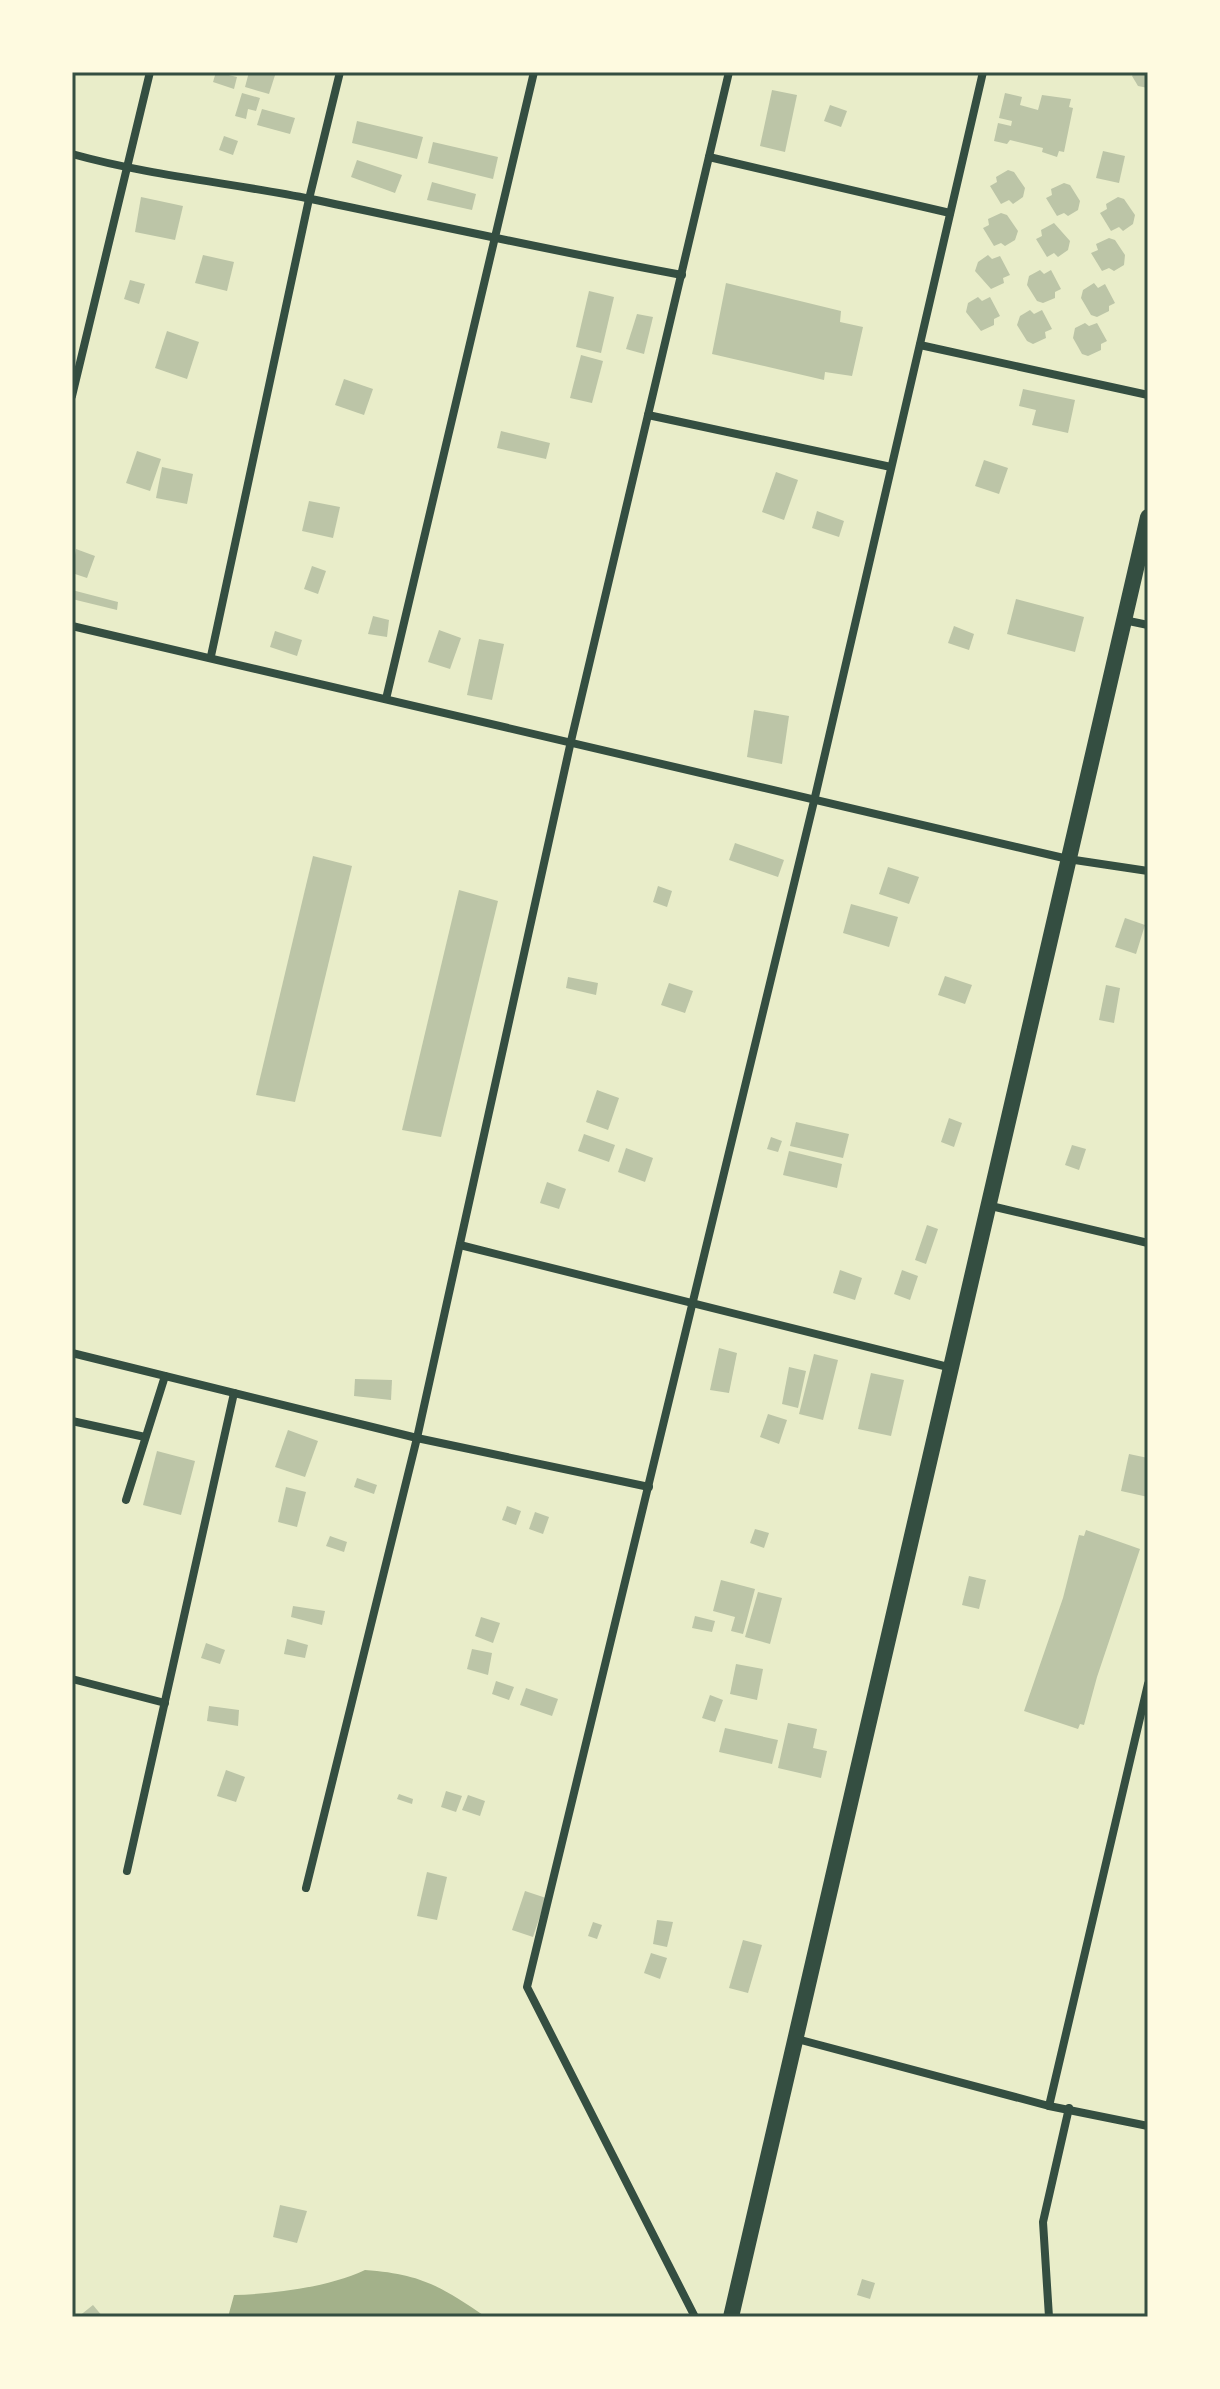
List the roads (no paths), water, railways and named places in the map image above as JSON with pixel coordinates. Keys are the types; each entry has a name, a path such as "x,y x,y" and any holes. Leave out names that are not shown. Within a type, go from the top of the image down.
{"highway":[{"path":"731,2317 862,1744 991,1206 1148,517"}],"street":[{"path":"72,396 150,72"},
{"path":"211,656 309,199 340,72"},
{"path":"386,699 534,72"},
{"path":"306,1888 417,1438 571,741 729,72"},
{"path":"695,2317 527,1987 815,797 983,72"},
{"path":"72,154 126,169 309,199 494,240 682,275"},
{"path":"709,157 950,213"},
{"path":"920,345 1148,395"},
{"path":"648,415 891,467"},
{"path":"1124,620 1148,625"},
{"path":"72,626 815,797 1068,859 1148,871"},
{"path":"991,1206 1148,1243"},
{"path":"460,1245 953,1368"},
{"path":"72,1353 417,1438 649,1487"},
{"path":"126,1500 165,1376"},
{"path":"127,1871 234,1393"},
{"path":"72,1421 145,1437"},
{"path":"72,1679 165,1703"},
{"path":"1049,2106 1148,1684"},
{"path":"797,2039 1049,2106 1148,2126"},
{"path":"1049,2317 1043,2222 1069,2108"}]}
